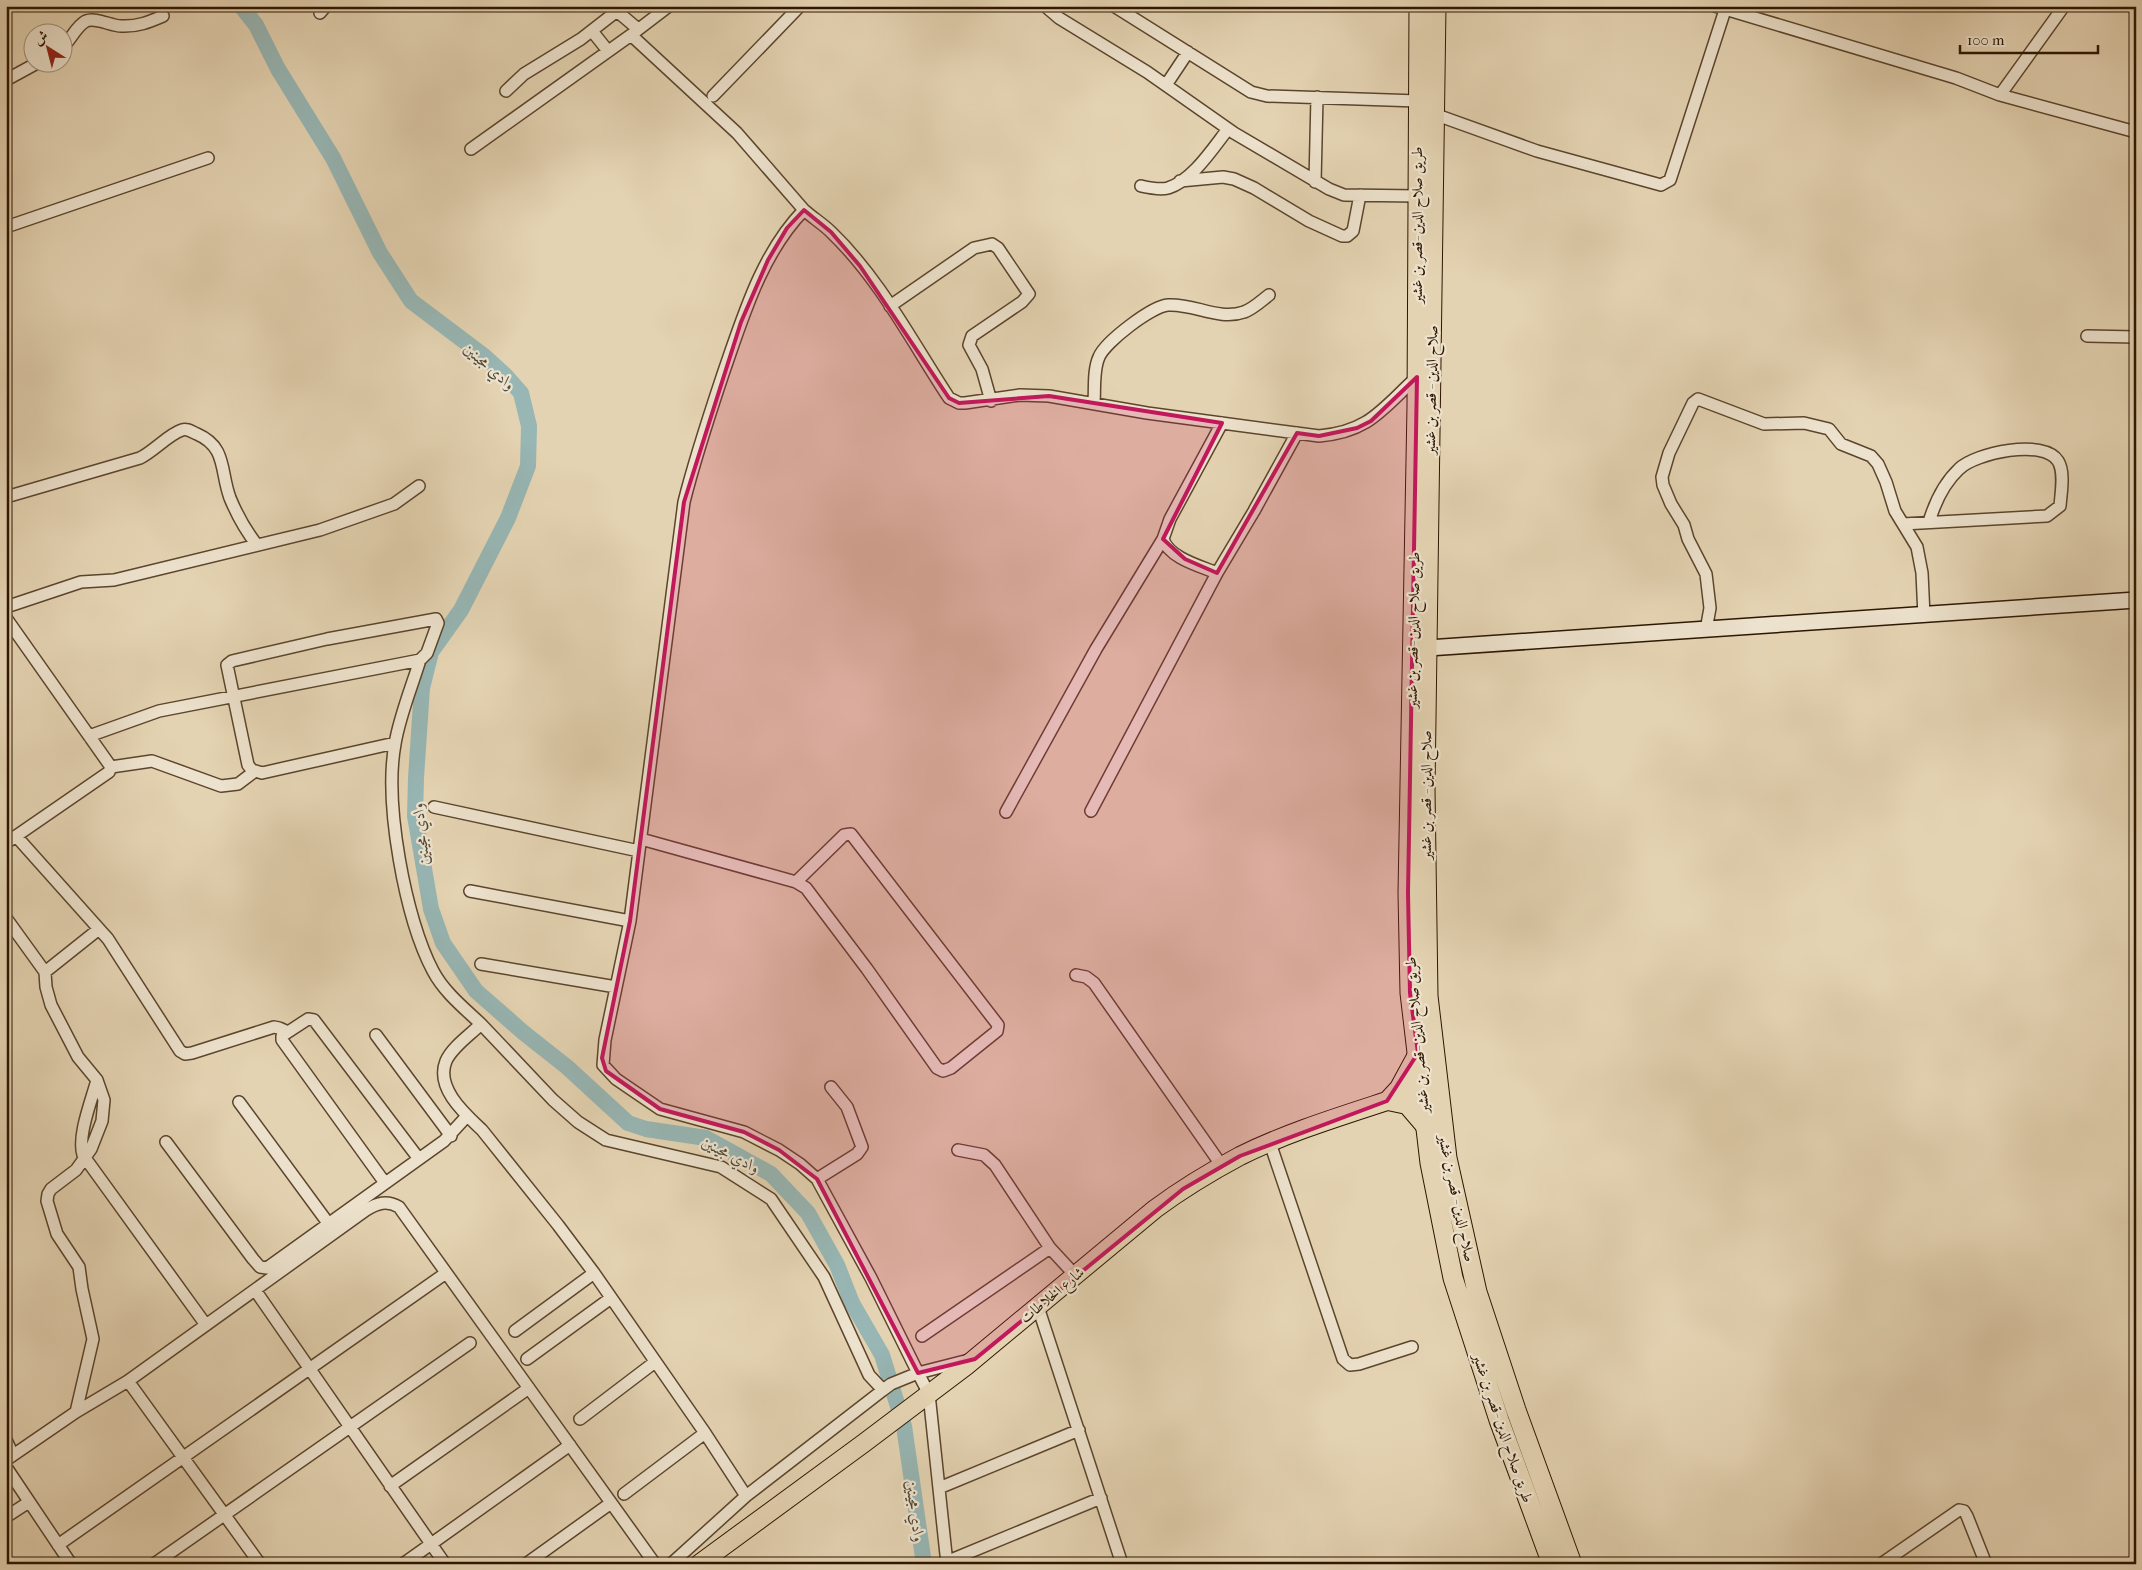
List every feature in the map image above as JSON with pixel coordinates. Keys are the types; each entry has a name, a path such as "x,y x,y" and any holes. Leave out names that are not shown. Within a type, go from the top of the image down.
{"highway":[{"name":"طريق صلاح الدين -قصر بن غشير","path":"1419,6 1417,377 1408,893 1419,994 1418,1053 1429,1087 1425,1126 1442,1225 1462,1309 1498,1420 1552,1564"},
{"name":"صلاح الدين - قصر بن غشير","path":"1436,6 1428,648 1419,994 1429,1087 1477,1292 1516,1410 1572,1564"}],"main road":[{"path":"1428,648 1924,616 2136,600"},
{"path":"1387,1101 1399,1088 1418,1053"},
{"name":"شارع الخلاطات","path":"699,1564 874,1436 975,1359 1075,1275 1183,1189 1222,1166 1270,1143 1429,1087"},
{"path":"1387,1101 1407,1105 1425,1126"}],"street":[{"path":"471,148 669,6"},
{"path":"713,96 800,6"},
{"path":"1045,6 1059,18 1166,85 1228,129 1315,182 1344,195 1417,196"},
{"path":"1114,6 1251,92 1267,96 1418,101"},
{"path":"2000,95 2064,6"},
{"path":"1434,114 1537,151 1661,186 1670,180 1672,174 1720,8 1956,78 2000,95 2136,132"},
{"path":"506,91 524,74 592,31 614,9 634,32 737,133 804,210 831,232 843,245 890,306 949,398 959,403 991,401 1020,395 1049,396 1147,413 1319,436 1345,432 1371,421 1417,377"},
{"path":"72,36 87,21 94,20 120,26 132,26 147,24 163,16"},
{"path":"592,31 608,51"},
{"path":"1166,85 1188,52"},
{"path":"6,80 22,71"},
{"path":"1315,182 1316,97"},
{"path":"1141,186 1167,188 1180,181 1200,164 1228,129"},
{"path":"6,227 208,158"},
{"path":"1180,181 1223,177 1234,178 1309,221 1342,236 1347,236 1353,230 1360,195"},
{"path":"804,210 787,228 768,260 741,322 694,462 684,502 630,921 602,1058 603,1066 606,1071 660,1109 744,1132 780,1150 817,1179 871,1278 929,1394 946,1563 1101,1498"},
{"path":"890,306 974,248 992,244 998,248 1029,294 1022,302 972,336 969,344 982,369 991,401"},
{"path":"1094,403 1099,356 1110,343 1148,312 1166,305 1177,305 1234,315 1254,307 1269,295"},
{"path":"2087,336 2136,337"},
{"path":"1706,630 1710,608 1706,574 1692,548 1684,524 1671,504 1663,485 1662,477 1669,453 1693,403 1698,399 1764,424 1804,423 1829,429 1841,444 1871,456 1878,464 1886,482 1895,511 1917,547 1924,616"},
{"path":"1006,812 1096,649 1162,539 1170,519 1222,423"},
{"path":"6,497 140,458 179,431 186,429 207,438 216,446 230,499 257,545"},
{"path":"1090,811 1217,573 1297,433"},
{"path":"1903,524 2047,516 2060,506 2062,478 2058,461 2045,450 1985,454 1960,468 1950,479 1935,501 1929,522"},
{"path":"6,607 81,582 114,580 320,530 394,504 419,486"},
{"path":"1162,539 1165,545 1185,559 1217,573"},
{"path":"6,618 111,767"},
{"path":"395,743 262,773 255,772 248,764 227,665 232,661 336,637 436,619 438,622 427,653 420,660 395,743 392,796 402,873 416,930 427,958 441,983 554,1100 578,1122 606,1140 721,1167 771,1199 824,1277 869,1375 883,1390"},
{"path":"89,736 159,711 420,660"},
{"path":"111,767 152,761 221,786 238,784 255,772"},
{"path":"6,843 109,772 111,767"},
{"path":"434,807 640,845 796,882 809,892 937,1068 943,1071 951,1068 997,1031 998,1025 851,834 844,835 796,882"},
{"path":"16,836 99,929 121,958 177,1047 185,1054 274,1027 288,1032"},
{"path":"470,890 630,921"},
{"path":"6,918 45,972 46,987 52,1005 78,1057 97,1080 104,1100 104,1110 91,1149 76,1170 51,1189 47,1201 57,1234 79,1267 93,1339 76,1412"},
{"path":"45,972 99,929"},
{"path":"481,964 616,987"},
{"path":"1076,975 1086,977 1094,983 1222,1166"},
{"path":"385,1183 282,1040 282,1036 308,1019 314,1020 419,1159"},
{"path":"481,1024 452,1052 446,1061 444,1070 447,1087 467,1116 482,1130 594,1273 705,1433 746,1496"},
{"path":"376,1035 451,1136"},
{"path":"817,1179 857,1154 862,1147 847,1107 831,1086"},
{"path":"239,1102 328,1223"},
{"path":"166,1142 260,1267 267,1268 451,1136 467,1116"},
{"path":"1270,1143 1343,1359 1350,1365 1359,1364 1412,1347"},
{"path":"958,1150 984,1155 995,1164 1050,1248 1075,1275"},
{"path":"85,1159 206,1325"},
{"path":"6,1440 10,1458 76,1412 128,1381 366,1210 377,1204 384,1203 399,1207 654,1564"},
{"path":"922,1336 1050,1248"},
{"path":"58,1545 446,1273"},
{"path":"515,1331 594,1273"},
{"path":"255,1290 310,1367 349,1428 446,1564"},
{"path":"527,1359 611,1298"},
{"path":"1038,1307 1122,1564"},
{"path":"154,1564 470,1343"},
{"path":"671,1564 746,1496 891,1384 918,1373 975,1359"},
{"path":"580,1419 655,1362"},
{"path":"128,1381 260,1564"},
{"path":"390,1486 529,1388"},
{"path":"939,1488 1079,1430"},
{"path":"624,1494 705,1433"},
{"path":"403,1564 570,1445"},
{"path":"6,1467 70,1564"},
{"path":"6,1518 29,1502"},
{"path":"526,1564 611,1503"},
{"path":"1881,1564 1959,1510 1964,1511 1967,1516 1986,1564"}],"highlighted area":[{"path":"804,210 831,232 860,266 949,398 959,403 1049,396 1222,423 1163,539 1185,559 1217,573 1297,433 1319,436 1357,428 1371,421 1417,377 1408,893 1410,993 1418,1053 1387,1101 1240,1156 1183,1189 975,1359 918,1373 817,1179 779,1150 744,1132 660,1109 606,1071 602,1058 630,921 684,502 741,322 768,260 787,228"}],"waterway":[{"name":"وادي مجينين","path":"241,6 256,25 278,69 333,158 380,253 411,301 484,356 506,376 521,393 529,426 528,466 508,518 461,610 431,652 422,688 415,816 431,909 443,943 476,991 567,1067 628,1123 646,1129 706,1138 771,1174 808,1213 837,1265 852,1303 882,1355 904,1426 924,1564"}]}
